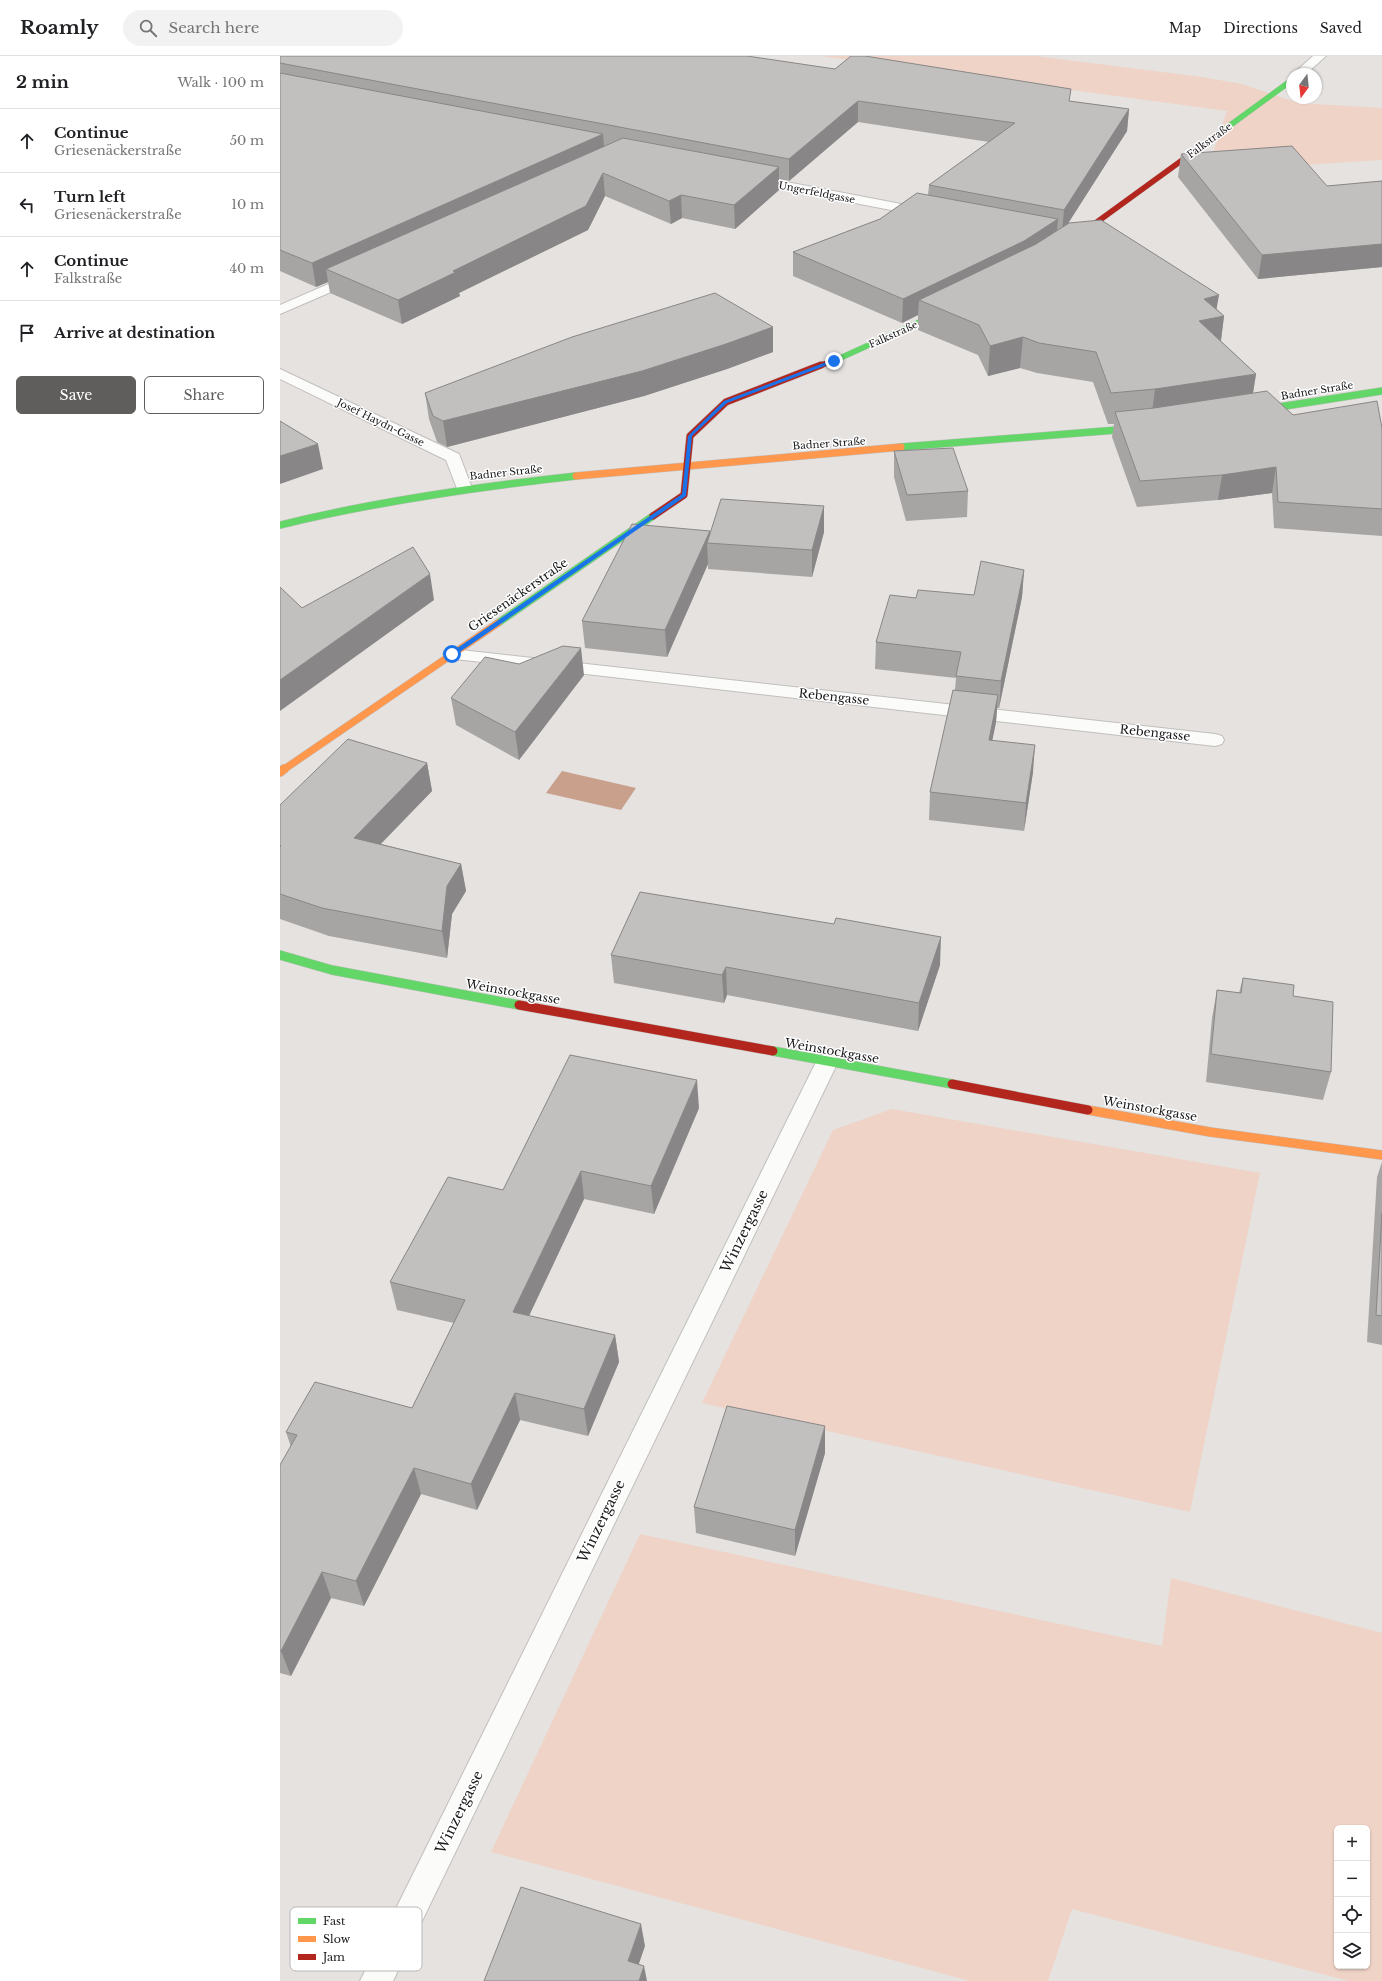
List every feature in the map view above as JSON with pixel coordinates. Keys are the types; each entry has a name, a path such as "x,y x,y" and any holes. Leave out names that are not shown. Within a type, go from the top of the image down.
{"street":[{"path":"1306,68 1320,56"},
{"name":"Falkstraße","path":"1068,241 1286,84"},
{"name":"Ungerfeldgasse","path":"739,177 941,215"},
{"path":"280,310 366,271"},
{"name":"Falkstraße","path":"688,464 690,436 726,402 834,361 954,306"},
{"name":"Josef Haydn-Gasse","path":"280,373 453,458 464,488"},
{"name":"Badner Straße","path":"1243,412 1382,391"},
{"name":"Badner Straße","path":"280,525 392,499 464,488 688,464 987,442 1151,427"},
{"name":"Griesenäckerstraße","path":"280,772 684,495 688,464"},
{"name":"Rebengasse","path":"452,654 1215,740"},
{"name":"Weinstockgasse","path":"280,955 332,970 1210,1132 1382,1156"},
{"name":"Winzergasse","path":"412,1907 827,1062"},
{"name":"Winzergasse","path":"376,1981 381,1971"}],"shaded area":[{"path":"821,56 1035,56 1202,77 1242,84 1286,99 1286,104 1382,108 1382,160 1207,171 1227,111"},
{"path":"562,771 636,788 621,810 546,793"},
{"path":"892,1109 1260,1173 1190,1512 702,1403 833,1130"},
{"path":"640,1534 1162,1646 1171,1578 1382,1633 1382,1981 1349,1981 1072,1909 1048,1981 970,1981 491,1852"}],"building":[{"path":"280,56 747,56 835,69 851,56 865,56 1071,89 1069,101 1129,109 1064,210 929,185 1015,123 858,101 789,159 280,63"},
{"path":"280,73 603,134 312,263 280,250"},
{"path":"623,138 779,167 734,205 681,195 669,201 603,173 586,206 453,271 456,272 398,300 326,269"},
{"path":"1292,146 1327,186 1382,181 1382,244 1262,255 1181,154"},
{"path":"917,193 1058,219 1024,241 903,299 793,252 880,219"},
{"path":"1101,220 1219,295 1204,299 1224,316 1199,321 1256,374 1155,389 1111,393 1096,352 1039,343 1023,337 990,346 979,325 919,300 1036,244 1069,223"},
{"path":"715,293 773,327 642,371 443,421 433,416 425,393 572,337"},
{"path":"1267,391 1293,415 1377,401 1382,428 1382,509 1278,502 1276,467 1222,475 1140,481 1115,412 1154,408"},
{"path":"280,421 318,444 280,456"},
{"path":"953,448 968,491 907,495 894,451"},
{"path":"721,499 824,506 812,550 707,543"},
{"path":"632,524 710,531 665,630 582,621"},
{"path":"413,547 430,574 280,680 280,587 302,608"},
{"path":"981,561 1024,570 1001,681 956,676 961,652 876,642 890,595 916,598 918,590 974,595"},
{"path":"563,646 581,648 515,732 451,698 485,657 519,664"},
{"path":"953,690 998,695 989,740 1035,745 1026,803 930,792"},
{"path":"348,739 427,763 354,838 461,864 447,886 442,931 322,908 280,894 280,805"},
{"path":"640,892 834,924 836,918 941,937 919,1003 726,967 722,975 611,955"},
{"path":"1243,978 1294,985 1293,996 1333,1002 1331,1072 1211,1054 1217,990 1241,993"},
{"path":"570,1055 697,1080 651,1186 581,1171 513,1312 615,1335 584,1409 515,1393 471,1484 414,1468 356,1581 322,1572 280,1651 280,1465 297,1435 286,1432 315,1382 412,1408 465,1300 390,1282 448,1177 503,1190"},
{"path":"1382,1213 1382,1316 1376,1315"},
{"path":"727,1406 825,1426 795,1530 694,1507"},
{"path":"521,1887 641,1924 628,1961 644,1966 639,1981 484,1981"}],"traffic: fast":[{"path":"1214,137 1286,84"},
{"path":"838,359 946,310"},
{"path":"1253,411 1382,391"},
{"path":"901,447 1142,428"},
{"path":"280,525 390,501 576,476"},
{"path":"498,623 653,516"},
{"path":"280,955 332,970 519,1005"},
{"path":"773,1051 952,1084"}],"traffic: slow":[{"path":"576,476 901,447"},
{"path":"280,772 498,623"},
{"path":"1088,1110 1210,1132 1382,1155"}],"traffic: jam":[{"path":"1075,238 1214,137"},
{"path":"653,516 684,495 690,436 726,402 838,359"},
{"path":"519,1005 773,1051"},
{"path":"952,1084 1088,1110"}],"route":[{"path":"452,654 684,495 690,436 726,402 834,361"}]}
